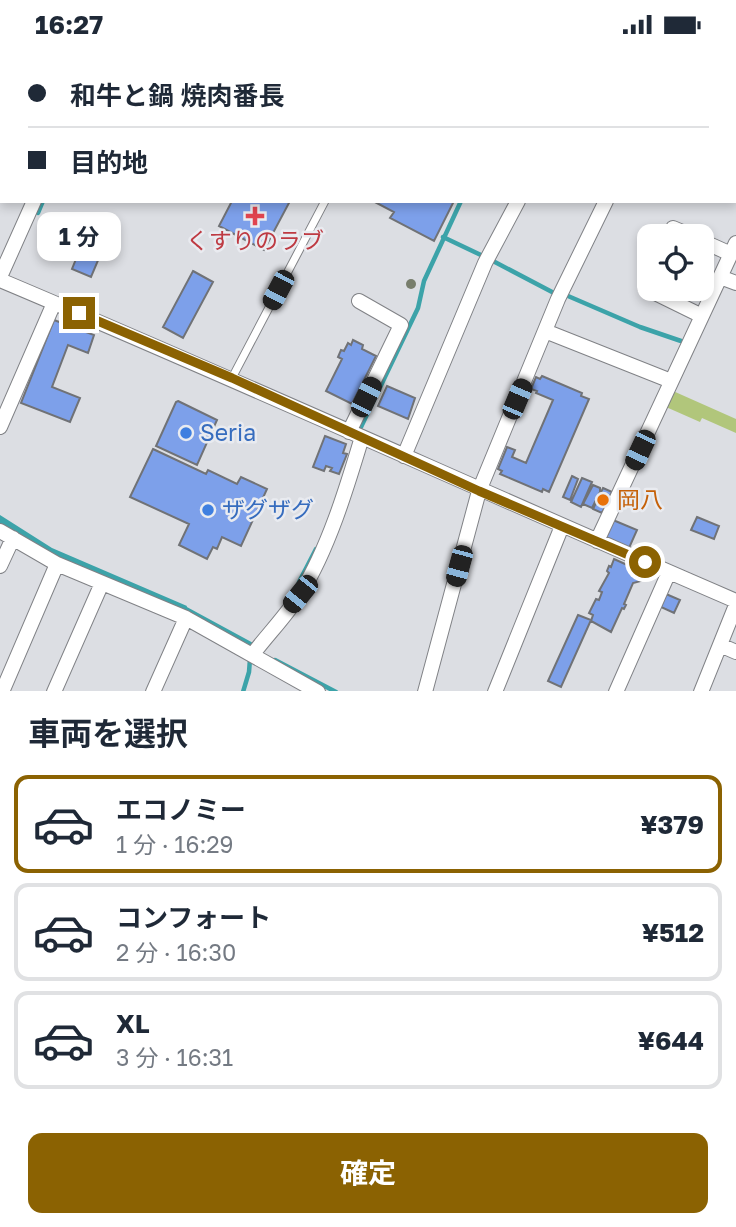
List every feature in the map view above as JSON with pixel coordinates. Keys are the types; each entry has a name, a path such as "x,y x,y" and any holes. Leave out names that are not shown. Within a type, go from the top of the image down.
{"street":[{"path":"33,203 0,278 232,378 479,491 736,603 701,691"},
{"path":"404,456 485,263 517,203"},
{"path":"425,691 479,491 558,299 605,203"},
{"path":"597,541 734,249 714,244"},
{"path":"720,277 736,283"},
{"path":"254,652 300,594 323,548 346,490 355,434 401,325 359,300"},
{"path":"671,301 702,316"},
{"path":"0,427 54,303"},
{"path":"545,331 671,381"},
{"path":"495,691 562,526"},
{"path":"0,566 6,534 57,564 186,618 254,652 318,691"},
{"path":"2,691 57,564"},
{"path":"616,691 669,572"},
{"path":"54,691 102,583"},
{"path":"153,691 186,618"},
{"path":"720,645 736,652"}],"lane":[{"path":"232,378 324,203"}],"green space":[{"path":"673,391 736,419 736,433 702,418 700,422 666,407"}],"water":[{"path":"0,515 52,548 187,606 184,614 46,553 0,525"}],"building":[{"path":"231,203 289,203 264,250 219,226"},
{"path":"377,203 453,203 434,241 390,218 394,212"},
{"path":"50,216 107,239 91,277 72,269 76,259 39,244"},
{"path":"193,271 213,282 183,338 163,327"},
{"path":"54,320 94,335 88,353 68,345 52,387 80,398 70,422 21,403"},
{"path":"353,340 363,345 362,349 376,356 352,404 326,391 342,359 338,357 341,350 344,351"},
{"path":"542,376 582,393 581,396 589,399 549,492 543,489 542,492 500,474 502,471 498,469 507,447 515,450 512,457 526,463 553,400 531,389 536,377 540,379"},
{"path":"387,386 415,398 408,419 378,406"},
{"name":"Seria","path":"178,401 217,420 197,465 156,446"},
{"path":"325,436 346,444 343,453 347,454 339,474 330,471 332,468 326,466 324,471 313,467"},
{"name":"ザグザグ","path":"153,449 206,474 208,470 237,484 241,477 267,489 241,546 222,537 217,549 213,547 207,559 179,545 189,524 130,497"},
{"path":"572,476 578,479 570,500 563,497"},
{"path":"582,478 592,482 581,507 571,502"},
{"path":"593,485 600,488 600,492 592,508 583,504"},
{"name":"岡八","path":"603,488 612,492 602,513 593,509"},
{"path":"697,517 719,526 714,539 691,530"},
{"path":"613,520 637,530 629,548 605,538"},
{"path":"614,559 645,573 641,581 633,583 624,604 626,605 611,632 591,621 593,615 589,613 596,599 599,600 602,592 599,591"},
{"path":"666,594 680,600 674,613 661,607"},
{"path":"578,615 591,620 561,687 548,681"}],"waterway":[{"path":"38,213 42,203"},
{"path":"361,427 418,308 424,281 460,203"},
{"path":"443,237 483,256"},
{"path":"493,261 554,293"},
{"path":"568,296 640,327 681,341"},
{"path":"299,582 316,549"},
{"path":"184,608 256,647"},
{"path":"243,691 250,659"},
{"path":"275,660 334,691"}],"place":[{"name":"くすりのラブ","path":"255,216"},
{"name":"Seria","path":"186,433"},
{"name":"岡八","path":"603,500"},
{"name":"ザグザグ","path":"208,510"}],"route":[{"path":"79,313 232,378 479,491 645,562"}]}
